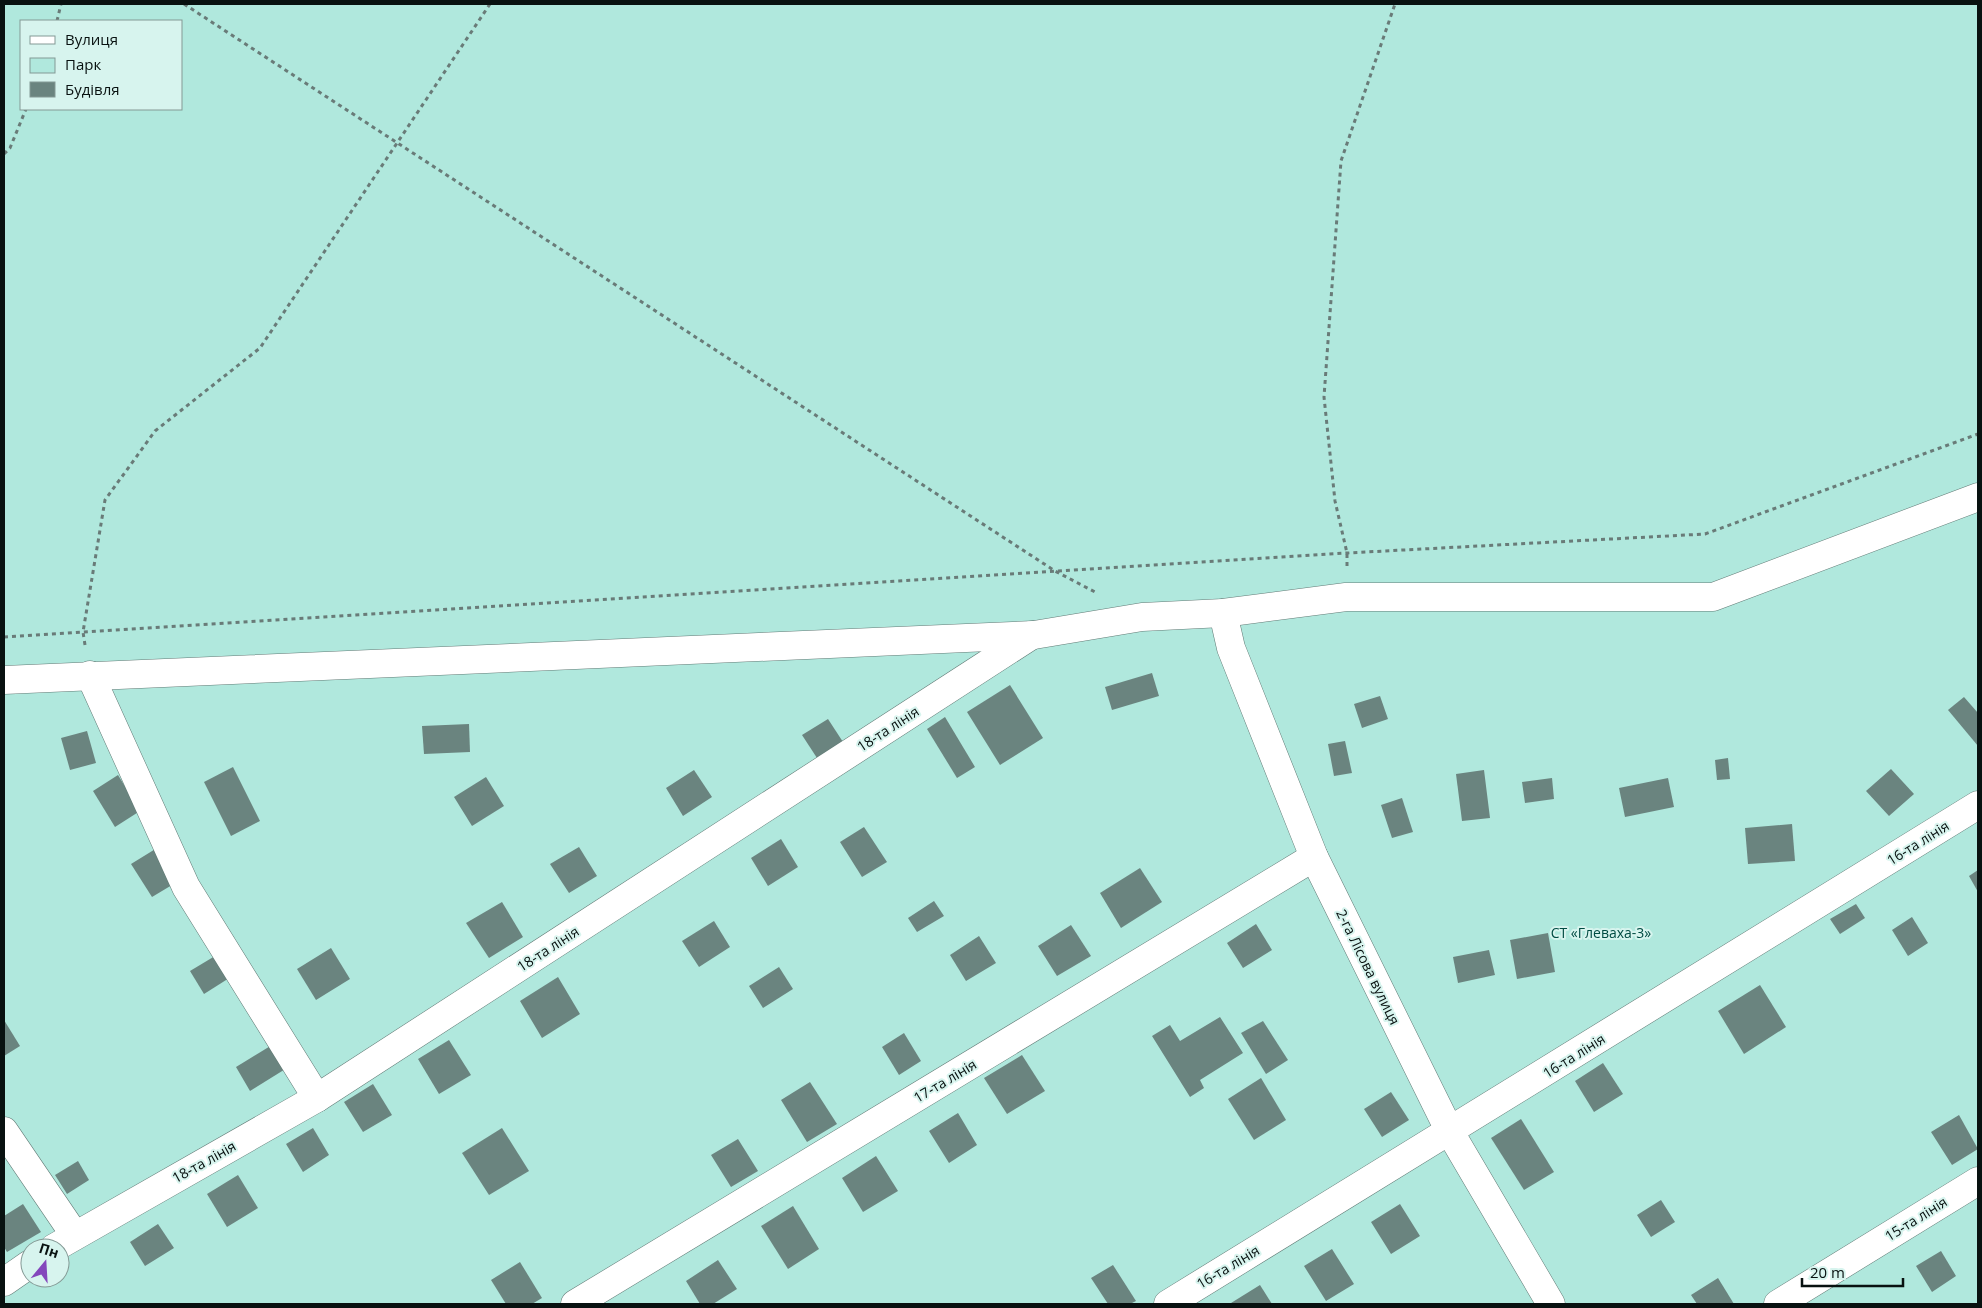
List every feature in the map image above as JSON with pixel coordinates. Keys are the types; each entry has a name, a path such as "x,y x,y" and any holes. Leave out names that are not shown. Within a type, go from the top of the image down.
{"street":[{"path":"4,680 1034,635 1142,617 1223,612 1346,597 1712,597 1978,497"},
{"name":"2-га Лісова вулиця","path":"1223,612 1231,648 1314,858 1450,1132 1551,1304"},
{"name":"18-та лінія","path":"69,1238 318,1098 1034,635"},
{"path":"90,675 186,887 318,1098"},
{"name":"16-та лінія","path":"1168,1304 1978,806"},
{"name":"17-та лінія","path":"576,1304 1314,858"},
{"path":"4,1131 62,1238"},
{"name":"15-та лінія","path":"1778,1304 1978,1181"},
{"path":"4,1282 20,1271"}],"path":[{"path":"57,20 61,4"},
{"path":"184,4 400,142 1055,571 1098,594"},
{"path":"90,675 83,632 105,500 155,431 260,348 400,142 490,4"},
{"path":"1346,597 1347,553 1335,501 1324,397 1341,161 1395,4"},
{"path":"4,154 10,148 26,110"},
{"path":"4,637 1347,553 1705,534 1978,434"}],"green space":[{"name":"СТ «Глеваха-3»","path":"4,4 1978,4 1978,1304 4,1304"}],"building":[{"path":"1152,673 1159,696 1112,710 1105,687"},
{"path":"1010,685 1043,738 1000,765 967,712"},
{"path":"1380,696 1388,719 1362,728 1354,704"},
{"path":"1964,697 1978,713 1978,746 1948,710"},
{"path":"945,717 975,767 957,778 927,729"},
{"path":"828,719 843,742 817,758 802,735"},
{"path":"469,724 470,752 424,754 422,726"},
{"path":"87,731 96,763 70,770 61,738"},
{"path":"1345,741 1352,773 1334,776 1328,744"},
{"path":"1728,758 1730,779 1717,780 1715,760"},
{"path":"233,767 260,821 231,836 204,782"},
{"path":"1891,769 1914,794 1889,816 1866,791"},
{"path":"694,770 712,797 683,816 666,788"},
{"path":"1484,770 1490,818 1462,821 1456,774"},
{"path":"118,775 140,811 115,827 93,791"},
{"path":"486,777 504,806 472,826 454,797"},
{"path":"1552,778 1554,799 1525,803 1522,782"},
{"path":"1668,778 1674,807 1625,817 1619,788"},
{"path":"1402,798 1413,832 1392,838 1381,805"},
{"path":"1792,824 1795,861 1748,864 1745,828"},
{"path":"864,827 887,862 862,877 840,842"},
{"path":"781,839 798,867 768,886 751,858"},
{"path":"579,847 597,876 569,893 550,864"},
{"path":"157,848 177,882 152,897 131,864"},
{"path":"1140,868 1162,902 1121,928 1100,893"},
{"path":"1978,870 1978,892 1969,876"},
{"path":"934,901 944,916 917,932 908,918"},
{"path":"502,902 523,937 489,958 466,923"},
{"path":"1856,904 1865,918 1840,934 1830,919"},
{"path":"1912,917 1928,943 1908,956 1892,930"},
{"path":"714,921 730,947 699,967 682,941"},
{"path":"1256,924 1272,950 1243,968 1227,943"},
{"path":"1071,925 1091,956 1057,976 1038,946"},
{"path":"1548,933 1555,972 1517,979 1510,940"},
{"path":"979,936 996,963 966,981 950,955"},
{"path":"331,948 350,979 316,1000 297,969"},
{"path":"1489,950 1495,975 1458,983 1453,957"},
{"path":"220,953 234,975 204,994 190,971"},
{"path":"779,967 793,989 763,1008 749,986"},
{"path":"558,977 580,1014 542,1038 520,1001"},
{"path":"1760,985 1786,1027 1744,1054 1718,1011"},
{"path":"1220,1017 1243,1053 1200,1080 1204,1088 1190,1097 1152,1036 1170,1025 1180,1041"},
{"path":"4,1020 20,1046 4,1056"},
{"path":"1263,1021 1288,1060 1266,1074 1241,1033"},
{"path":"904,1033 921,1061 899,1075 882,1047"},
{"path":"449,1040 471,1075 439,1094 418,1059"},
{"path":"272,1045 287,1068 250,1091 236,1067"},
{"path":"1022,1055 1045,1091 1007,1114 984,1078"},
{"path":"1603,1063 1623,1094 1594,1112 1575,1081"},
{"path":"1261,1078 1286,1120 1254,1140 1228,1099"},
{"path":"810,1082 837,1124 807,1142 781,1100"},
{"path":"373,1084 392,1115 363,1132 344,1102"},
{"path":"1391,1092 1409,1120 1382,1137 1364,1109"},
{"path":"958,1113 977,1145 949,1163 929,1131"},
{"path":"1959,1115 1978,1149 1952,1165 1931,1132"},
{"path":"1521,1119 1554,1172 1524,1190 1491,1138"},
{"path":"313,1128 329,1155 303,1172 286,1144"},
{"path":"502,1128 529,1171 489,1195 462,1153"},
{"path":"738,1139 758,1171 731,1187 711,1155"},
{"path":"876,1156 898,1191 863,1212 842,1178"},
{"path":"78,1161 89,1180 67,1194 55,1175"},
{"path":"238,1175 258,1208 227,1227 207,1194"},
{"path":"1661,1200 1675,1222 1651,1237 1637,1215"},
{"path":"23,1204 41,1232 31,1238 20,1238 20,1244 7,1252 4,1247 4,1216"},
{"path":"1400,1204 1420,1236 1391,1254 1371,1222"},
{"path":"793,1206 819,1249 788,1269 761,1226"},
{"path":"158,1224 174,1248 145,1266 130,1242"},
{"path":"1332,1249 1354,1284 1326,1301 1304,1266"},
{"path":"1941,1251 1956,1276 1932,1292 1916,1266"},
{"path":"718,1260 737,1289 713,1304 700,1304 686,1281"},
{"path":"520,1262 542,1298 532,1304 506,1304 491,1280"},
{"path":"1113,1265 1136,1301 1130,1304 1108,1304 1091,1278"},
{"path":"1718,1278 1734,1304 1697,1304 1691,1295"},
{"path":"1260,1285 1272,1304 1231,1303"}]}
